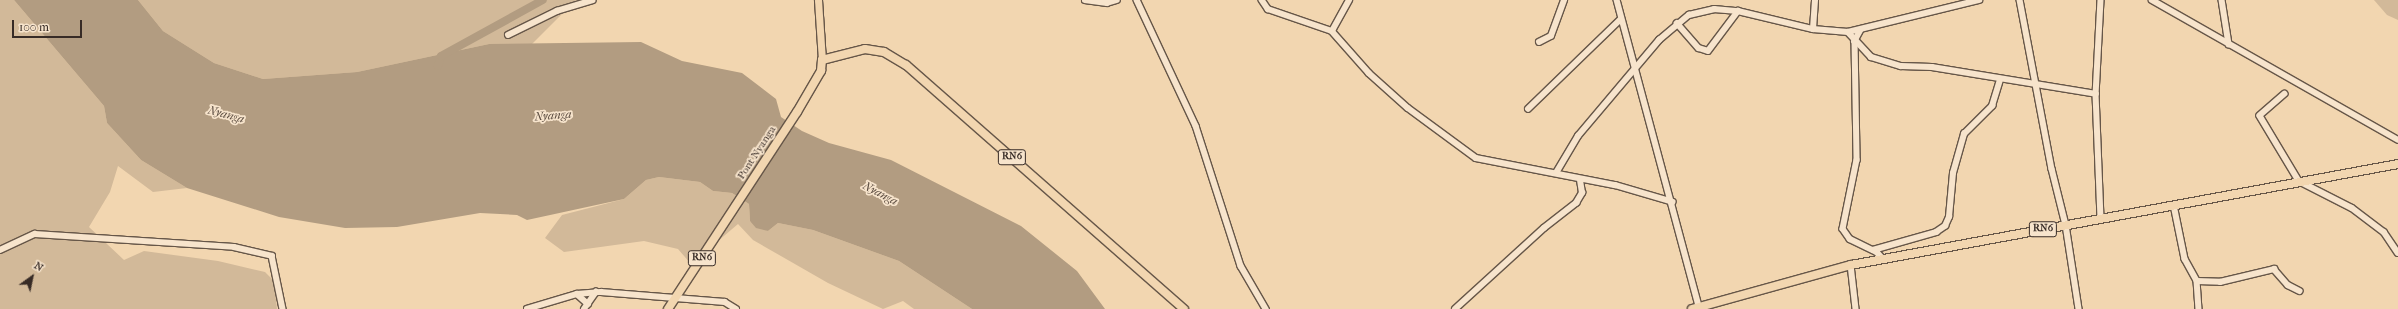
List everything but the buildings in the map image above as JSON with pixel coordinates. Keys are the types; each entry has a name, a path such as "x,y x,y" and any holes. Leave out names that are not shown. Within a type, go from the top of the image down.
{"highway":[{"name":"RN6","path":"822,60 865,49 899,60 1184,309"},
{"name":"Pont Nyanga","path":"676,297 797,112 821,71 822,60"},
{"name":"RN6","path":"1695,308 1851,265 2066,226 2299,181 2398,164"},
{"name":"RN6","path":"668,309 676,297"}],"main road":[{"path":"818,0 822,60"}],"street":[{"path":"508,35 557,11 592,0"},
{"path":"1085,0 1107,3 1117,0"},
{"path":"1137,0 1196,126 1241,266 1266,309"},
{"path":"1262,0 1268,10 1332,31 1369,73 1456,147 1492,163 1556,173 1580,180 1631,188 1673,202"},
{"path":"1332,31 1349,0"},
{"path":"1539,42 1551,36 1564,0"},
{"path":"1616,0 1673,202 1695,308"},
{"path":"1813,29 1815,0"},
{"path":"1556,173 1578,136 1677,22 1699,10 1738,11 1813,29 1848,32 1979,0"},
{"path":"2020,0 2066,226 2079,309"},
{"path":"2101,0 2096,94 2101,219"},
{"path":"2152,0 2398,140"},
{"path":"2222,0 2229,44"},
{"path":"1677,22 1699,48 1708,50 1738,11"},
{"path":"1528,109 1621,19"},
{"path":"1861,30 1855,41 1857,160 1843,229 1850,239 1873,250 1883,259"},
{"path":"1848,32 1872,57"},
{"path":"1856,55 1872,57 1901,66 1932,67 2096,94"},
{"path":"1873,250 1936,232 1944,226 1949,218 1953,173 1964,134 1992,106 2000,79"},
{"path":"2286,94 2260,116 2299,181 2352,208 2384,232 2398,253"},
{"path":"1455,309 1580,199 1580,180"},
{"path":"2174,205 2185,259 2197,281 2199,309"},
{"path":"0,250 35,234 234,247 272,256 283,309"},
{"path":"1851,265 1856,309"},
{"path":"2197,281 2220,282 2274,269 2288,285 2300,291"},
{"path":"584,309 596,292"},
{"path":"527,309 576,294 596,292 725,302 736,309"},
{"path":"576,294 588,304"},
{"path":"725,302 726,309"}],"shaded area":[{"path":"0,0 14,0 104,106 107,123 141,160 187,188 153,192 118,166 110,192 89,227 124,260 144,251 218,261 265,272 274,281 277,309 0,309"},
{"path":"138,0 576,0 531,45 489,44 357,72 263,79 214,63 163,31"},
{"path":"2374,0 2398,0 2398,20 2387,15"},
{"path":"659,177 700,182 713,191 732,193 749,204 750,221 768,231 778,223 813,230 899,261 972,309 914,309 903,301 883,309 828,283 753,240 738,224 691,264 678,249 644,241 564,252 545,238 562,215 624,199 646,180"}],"water":[{"name":"Nyanga","path":"14,0 138,0 163,31 214,63 263,79 357,72 489,44 641,42 682,61 742,73 776,99 781,117 802,131 829,143 891,160 1021,226 1077,271 1105,309 972,309 899,261 813,230 778,223 768,231 756,228 750,221 749,204 732,193 713,191 700,182 659,177 646,180 624,199 527,220 517,215 480,213 397,227 345,228 279,217 187,188 141,160 107,123 104,106"}],"waterway":[{"path":"438,66 441,56 543,0"}]}
